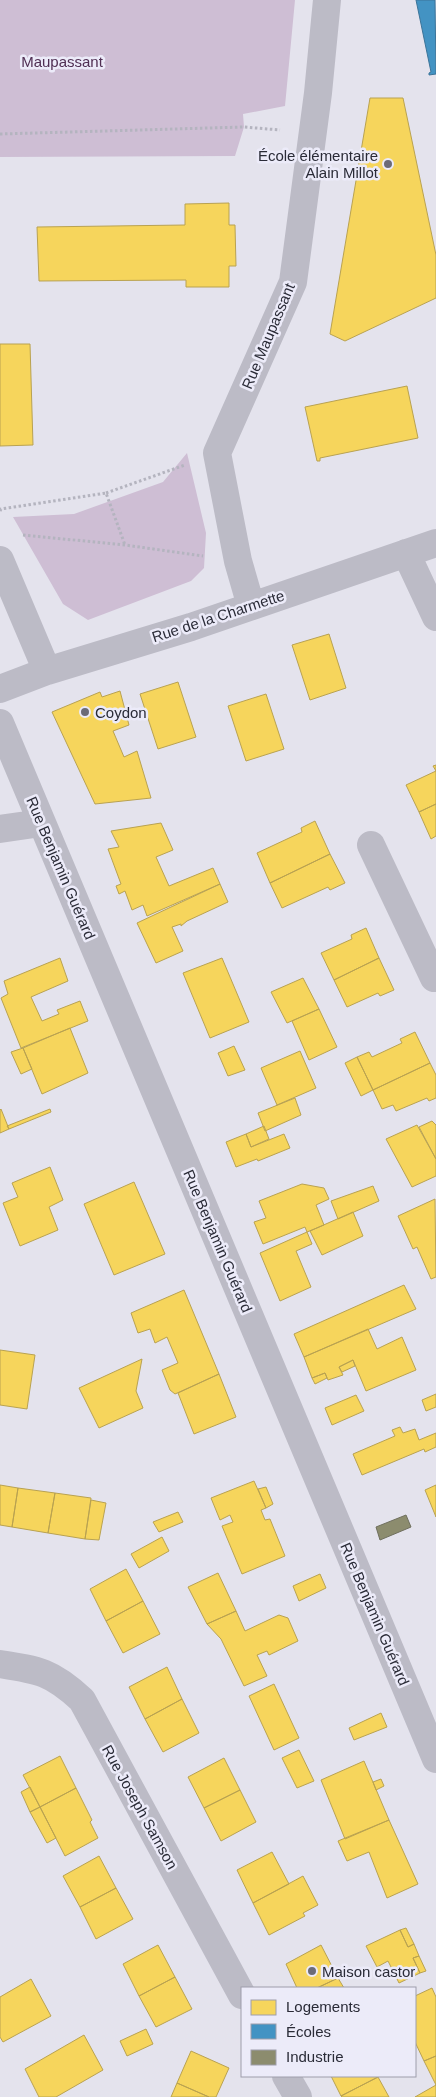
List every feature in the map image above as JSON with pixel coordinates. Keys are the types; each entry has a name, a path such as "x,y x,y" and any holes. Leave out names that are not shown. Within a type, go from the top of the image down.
{"street":[{"name":"Rue Maupassant","path":"217,453 293,282 305,203 305,175 313,132 326,0"},
{"path":"217,453 238,561 251,606"},
{"name":"Rue de la Charmette","path":"0,689 47,671 251,606 436,543"},
{"path":"406,553 436,617"},
{"path":"0,560 47,671"},
{"name":"Rue Benjamin Guérard","path":"0,723 436,1758"},
{"path":"0,829 42,823"},
{"path":"371,845 435,979"},
{"name":"Rue Joseph Samson","path":"0,1664 39,1670 62,1681 82,1700 241,1993"},
{"path":"287,2077 298,2097"}],"path":[{"path":"0,134 244,127 313,132"},
{"path":"0,511 1,509 106,493 217,453"},
{"path":"106,493 125,545"},
{"path":"19,535 125,545 238,561"}],"green space":[{"name":"Maupassant","path":"0,0 295,0 285,106 243,114 244,127 235,156 0,157"},
{"path":"187,453 206,533 204,568 191,581 88,620 63,604 13,517 74,514 163,482"}],"building: Logements":[{"path":"370,98 403,98 436,255 436,298 345,341 330,334"},
{"path":"229,203 229,225 235,225 236,266 229,266 229,287 186,287 186,280 39,281 37,227 185,225 185,204"},
{"path":"0,344 30,344 33,445 0,446"},
{"path":"407,386 418,438 320,458 320,461 317,461 305,407"},
{"path":"329,634 346,688 310,700 292,645"},
{"path":"178,682 196,737 158,749 140,694"},
{"path":"120,691 129,725 113,731 124,757 137,751 151,798 95,804 52,712 100,692 102,697"},
{"path":"266,694 284,749 246,761 228,706"},
{"path":"436,771 436,804 419,812 406,785"},
{"path":"436,804 436,836 431,839 419,812"},
{"path":"315,821 330,854 270,883 257,853 302,832 301,828"},
{"path":"161,823 173,850 156,857 169,886 213,868 220,884 147,916 143,905 132,910 125,891 119,894 116,886 121,884 108,849 119,847 111,831"},
{"path":"330,854 345,883 330,890 328,887 282,908 270,883"},
{"path":"220,884 228,902 187,921 181,926 181,924 172,927 183,951 156,963 137,923"},
{"path":"366,928 379,958 334,980 321,953 352,939 351,935"},
{"path":"60,958 68,981 31,997 42,1021 59,1014 57,1010 80,1001 88,1021 21,1048 1,998 8,994 4,981"},
{"path":"222,958 249,1022 210,1038 183,973"},
{"path":"379,958 394,990 380,996 378,993 347,1007 334,980"},
{"path":"303,978 319,1009 287,1023 271,992"},
{"path":"319,1009 337,1047 309,1060 292,1021"},
{"path":"70,1028 88,1073 42,1094 23,1048"},
{"path":"415,1032 430,1063 373,1090 357,1057 369,1052 372,1057 402,1043 400,1039"},
{"path":"234,1046 245,1070 228,1076 218,1053"},
{"path":"23,1048 32,1069 21,1074 11,1052"},
{"path":"300,1051 316,1088 277,1105 261,1068"},
{"path":"357,1057 373,1090 361,1096 345,1063"},
{"path":"430,1063 436,1075 436,1098 429,1101 427,1098 396,1111 393,1105 382,1109 373,1090"},
{"path":"295,1098 301,1115 265,1131 258,1113"},
{"path":"50,1109 51,1112 9,1129 7,1126"},
{"path":"0,1110 9,1129 0,1133"},
{"path":"432,1121 436,1125 436,1159 419,1127"},
{"path":"417,1125 436,1159 436,1176 412,1187 386,1139"},
{"path":"264,1126 269,1139 251,1147 246,1134"},
{"path":"246,1134 251,1147 284,1134 290,1148 258,1161 257,1159 236,1167 226,1142"},
{"path":"50,1167 63,1200 49,1207 58,1230 20,1246 3,1203 18,1197 12,1183"},
{"path":"134,1182 165,1254 114,1275 84,1204"},
{"path":"302,1184 324,1188 329,1199 316,1205 324,1225 307,1232 305,1227 263,1244 254,1222 266,1218 259,1201"},
{"path":"373,1186 379,1201 338,1219 331,1201"},
{"path":"435,1199 436,1277 431,1279 417,1247 413,1249 398,1216"},
{"path":"353,1212 363,1236 322,1255 310,1231"},
{"path":"307,1232 312,1244 296,1251 311,1287 280,1301 260,1253"},
{"path":"404,1285 416,1309 304,1357 294,1334"},
{"path":"184,1290 219,1374 175,1394 170,1390 162,1370 178,1363 167,1337 155,1343 150,1329 138,1333 131,1313"},
{"path":"368,1329 377,1349 402,1337 416,1370 366,1391 353,1360 339,1367 343,1375 328,1380 325,1373 312,1378 304,1357"},
{"path":"0,1350 35,1355 27,1409 0,1405"},
{"path":"142,1359 136,1391 143,1408 99,1428 79,1388"},
{"path":"353,1360 355,1366 342,1372 339,1367"},
{"path":"325,1373 327,1378 315,1384 312,1378"},
{"path":"219,1374 236,1417 194,1434 178,1393"},
{"path":"436,1394 436,1407 426,1411 422,1400"},
{"path":"356,1395 364,1411 332,1425 325,1408"},
{"path":"400,1427 403,1433 415,1429 419,1440 436,1433 436,1447 425,1452 424,1449 362,1475 353,1454 395,1436 392,1430"},
{"path":"254,1481 266,1508 261,1510 265,1520 270,1519 285,1556 242,1574 222,1526 233,1522 230,1515 220,1520 211,1498"},
{"path":"0,1485 18,1488 12,1527 0,1525"},
{"path":"436,1485 436,1517 425,1490"},
{"path":"266,1487 273,1504 266,1508 258,1489"},
{"path":"18,1488 55,1493 48,1533 12,1527"},
{"path":"55,1493 91,1498 85,1539 48,1533"},
{"path":"91,1500 106,1503 99,1540 85,1539"},
{"path":"178,1512 183,1522 159,1532 153,1522"},
{"path":"162,1537 169,1551 139,1568 131,1554"},
{"path":"126,1569 143,1601 106,1621 90,1589"},
{"path":"218,1573 236,1611 207,1624 188,1587"},
{"path":"320,1574 326,1588 299,1601 293,1586"},
{"path":"143,1601 160,1634 123,1653 106,1621"},
{"path":"236,1611 245,1631 279,1615 288,1618 298,1641 269,1655 267,1651 257,1655 267,1676 244,1686 221,1639 207,1624"},
{"path":"167,1667 182,1699 145,1719 129,1687"},
{"path":"274,1684 299,1738 274,1750 249,1696"},
{"path":"182,1699 199,1733 163,1752 145,1719"},
{"path":"381,1713 387,1727 354,1740 349,1728"},
{"path":"299,1750 314,1781 297,1788 282,1758"},
{"path":"60,1756 76,1788 40,1807 23,1775"},
{"path":"224,1758 240,1790 204,1808 188,1777"},
{"path":"364,1761 389,1820 345,1839 321,1780"},
{"path":"381,1779 384,1786 376,1790 373,1782"},
{"path":"30,1787 40,1807 30,1812 21,1792"},
{"path":"76,1788 92,1820 90,1822 98,1838 65,1856 40,1807"},
{"path":"240,1790 256,1822 221,1841 204,1808"},
{"path":"40,1807 56,1838 47,1843 30,1812"},
{"path":"389,1820 418,1884 387,1898 369,1852 347,1861 338,1841"},
{"path":"272,1852 289,1884 253,1903 237,1870"},
{"path":"99,1856 116,1888 80,1907 63,1876"},
{"path":"303,1876 318,1905 303,1913 305,1916 269,1935 253,1903"},
{"path":"116,1888 133,1919 96,1939 80,1907"},
{"path":"406,1928 414,1944 408,1947 400,1930"},
{"path":"400,1930 408,1947 414,1944 419,1956 413,1958 420,1973 399,1983 388,1961 377,1967 366,1946"},
{"path":"158,1945 175,1977 139,1996 123,1964"},
{"name":"Maison castor","path":"321,1945 338,1978 319,1987 297,1987 286,1964"},
{"path":"419,1956 426,1971 420,1973 413,1958"},
{"path":"175,1977 192,2009 156,2027 139,1996"},
{"path":"338,1978 343,1987 319,1987"},
{"path":"31,1979 51,2016 3,2042 0,2037 0,1997"},
{"path":"432,1988 436,1997 436,2056 424,2061 416,2044 416,1996"},
{"path":"146,2029 153,2044 127,2056 120,2041"},
{"path":"84,2035 103,2070 56,2097 39,2097 25,2069"},
{"path":"191,2051 229,2068 216,2097 209,2097 177,2083"},
{"path":"436,2056 436,2085 424,2061"},
{"path":"332,2077 378,2077 341,2096"},
{"path":"378,2077 389,2097 341,2096"},
{"path":"177,2083 209,2097 171,2097"},
{"path":"436,2085 436,2097 415,2097"}],"building: Écoles":[{"path":"416,0 435,0 436,74 429,75 431,72"}],"building: Industrie":[{"path":"406,1515 411,1527 380,1540 376,1527"}],"place":[{"name":"École élémentaire Alain Millot","path":"388,164"},
{"name":"Coydon","path":"85,712"},
{"name":"Maison castor","path":"312,1971"}]}
